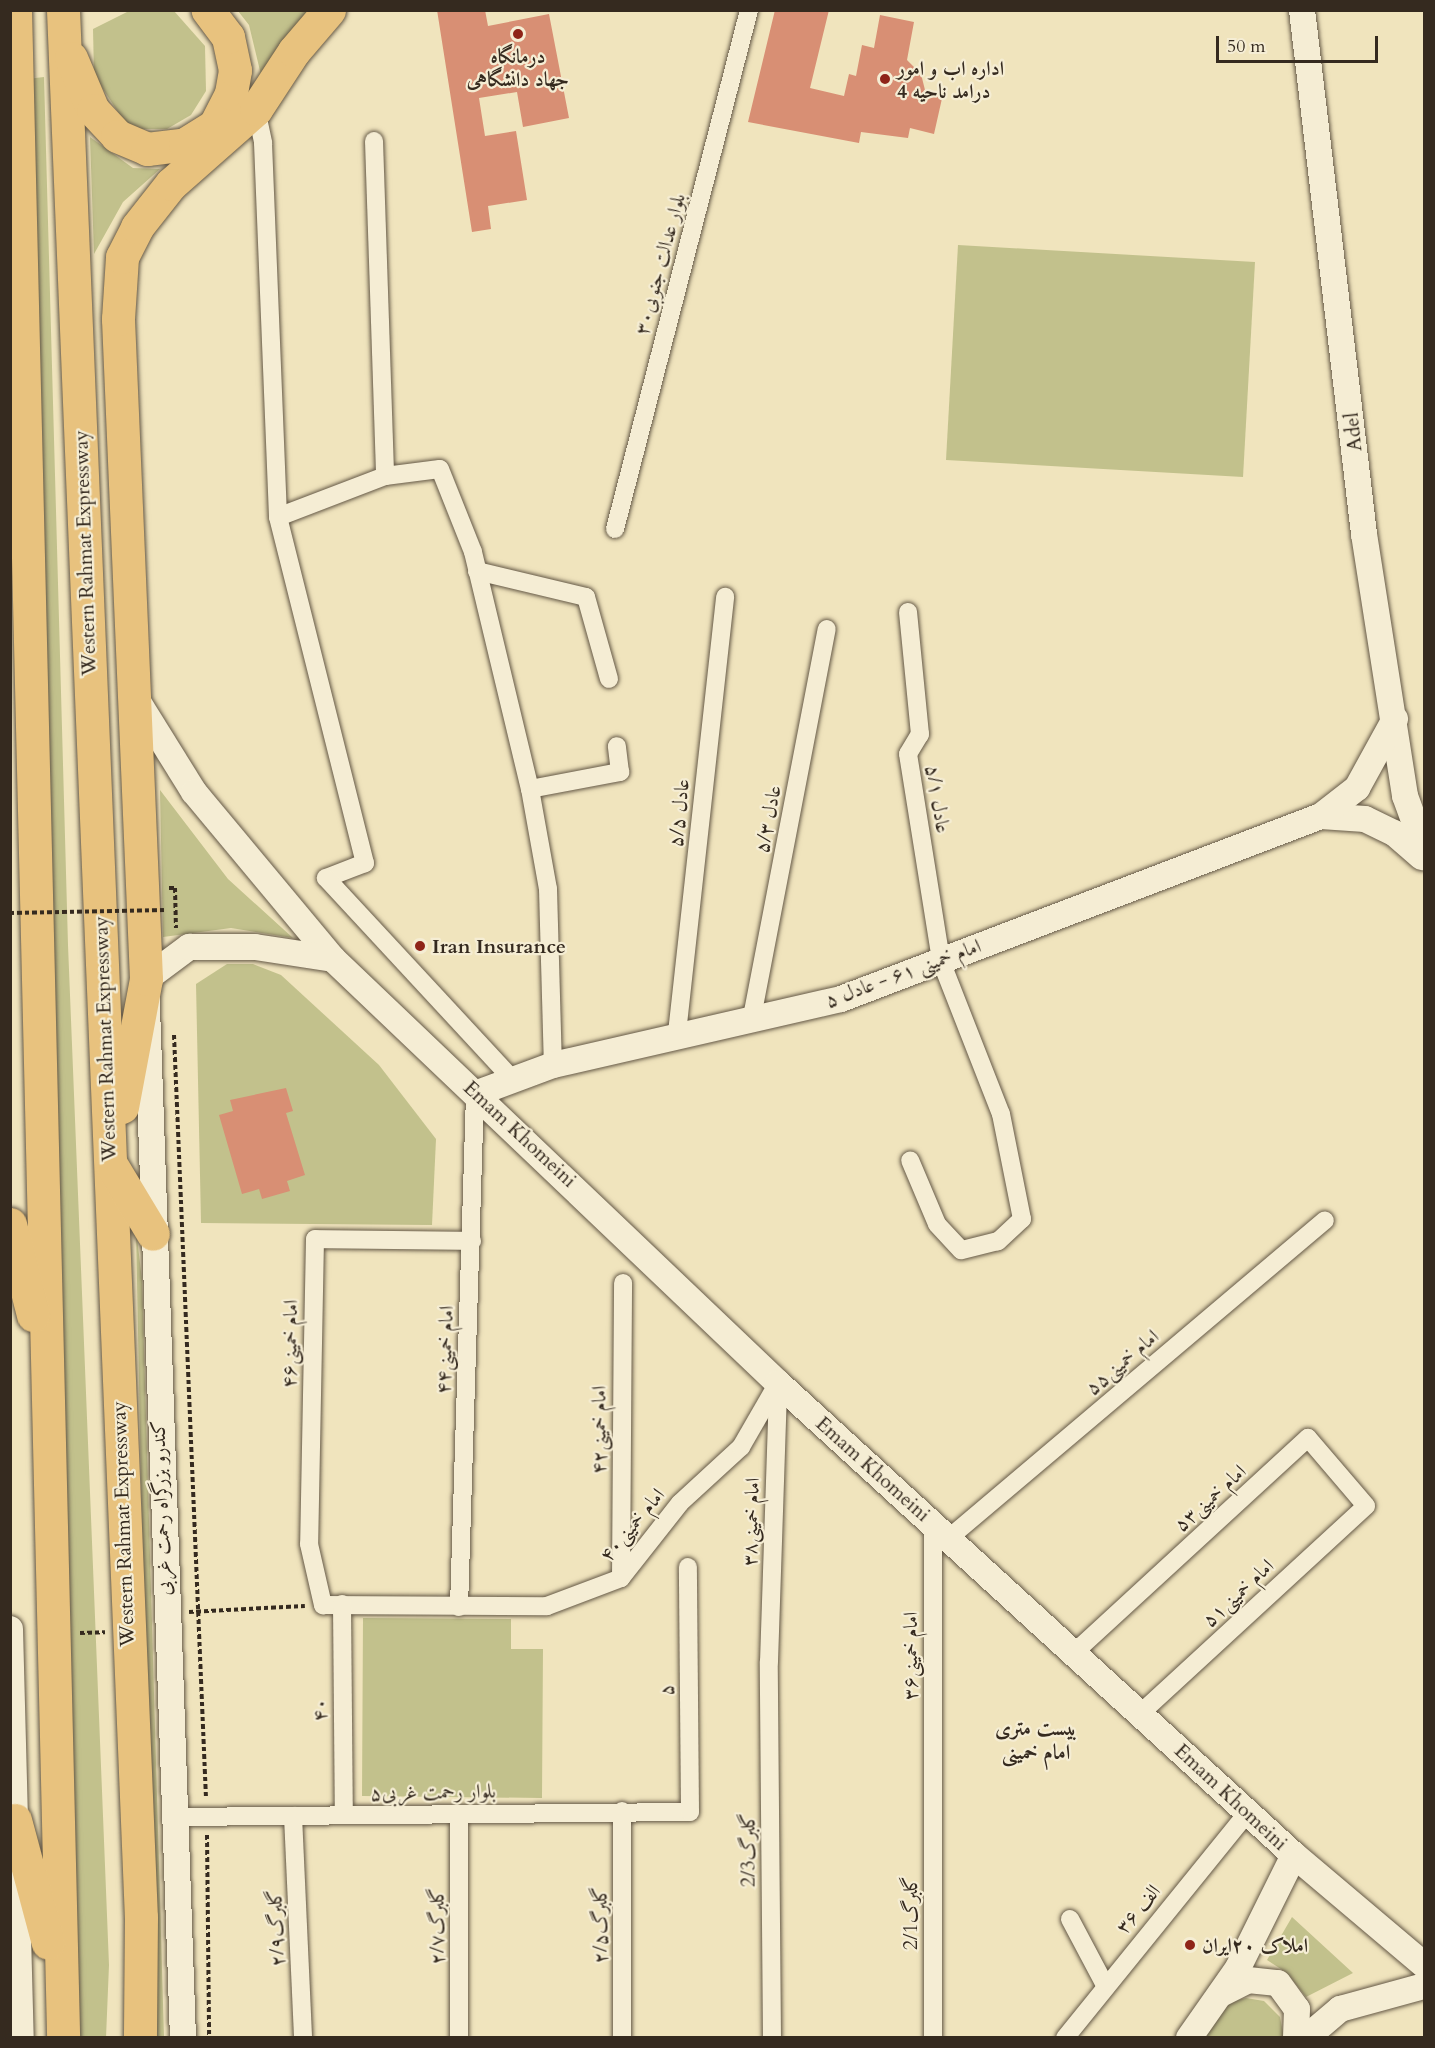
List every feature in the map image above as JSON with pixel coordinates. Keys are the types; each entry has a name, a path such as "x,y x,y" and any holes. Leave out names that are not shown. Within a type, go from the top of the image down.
{"highway":[{"path":"15,10 15,129 63,2037"},
{"path":"63,25 104,124 132,144 166,149 201,137 216,124 231,93 235,70 228,37 208,10"},
{"path":"153,1234 111,1164 146,979 138,702 118,319 122,256 137,227 171,184 256,109 294,51 329,10"},
{"name":"Western Rahmat Expressway","path":"63,25 111,1164 126,1631 141,1917 140,2037"},
{"path":"10,1224 47,1373"},
{"path":"15,1820 62,1997"}],"main road":[{"name":"Adel","path":"1302,10 1364,534 1395,719 1405,796 1425,848"},
{"name":"Emam Khomeini","path":"138,702 194,792 333,959 778,1383 1076,1651 1294,1855 1425,1965"},
{"name":"امام خمینی ۶۱ - عادل ۵","path":"475,1094 511,1078 552,1065 677,1033 841,999 1321,816 1357,788 1395,719"},
{"name":"امام خمینی ۶۱ - عادل ۵","path":"1321,816 1365,819 1394,833 1425,860"},
{"path":"146,979 189,947 255,947 333,959"},
{"name":"کندرو بزرگراه رحمت غربی","path":"146,979 165,1613 177,1817 183,2037"},
{"path":"10,1629 21,2037"},
{"path":"1189,2037 1220,1995 1294,1855"},
{"path":"1220,1995 1248,1980 1278,1983 1297,2009 1296,2037"},
{"path":"1306,2037 1340,2009 1425,1986"}],"street":[{"name":"بلوار عدالت جنوبی۳۰","path":"615,529 749,10"},
{"path":"256,109 263,143 278,517 365,863 326,878 511,1078"},
{"path":"374,141 385,476"},
{"path":"278,517 385,476 440,468 477,571 530,789 548,889 552,1065"},
{"path":"477,571 586,597 609,679"},
{"name":"عادل ۵/۵","path":"677,1033 725,597"},
{"name":"عادل ۵/۱","path":"908,612 920,734 908,754 941,961 1001,1114 1022,1219 998,1241 961,1250 937,1224 910,1160"},
{"name":"عادل ۵/۳","path":"752,1017 827,629"},
{"path":"530,789 620,772 616,746"},
{"name":"۴۴امام خمینی","path":"459,1607 475,1094"},
{"name":"امام خمینی۵۵","path":"941,1531 1325,1220"},
{"name":"امام خمینی۴۶","path":"323,1605 309,1544 315,1239 472,1241"},
{"name":"امام خمینی۴۲","path":"621,1578 623,1283"},
{"name":"امام خمینی۴۰","path":"323,1605 547,1606 621,1578 680,1503 741,1447 778,1383"},
{"name":"امام خمینی۳۸","path":"769,1662 778,1383"},
{"name":"امام خمینی۵۳","path":"1076,1651 1308,1438 1366,1506"},
{"name":"امام خمینی۵۱","path":"1141,1713 1366,1506"},
{"name":"امام خمینی۳۶","path":"933,1789 941,1531"},
{"name":"۵","path":"688,1567 690,1812"},
{"name":"۴۰","path":"342,1604 344,1815"},
{"name":"2/3گلبرگ","path":"769,1662 772,2037"},
{"name":"2/1گلبرگ","path":"933,1789 933,2037"},
{"name":"گلبرگ۲/۵","path":"622,1811 622,2037"},
{"name":"بلوار رحمت غربی۵","path":"177,1817 690,1812"},
{"name":"۳۶ الف","path":"1065,2037 1248,1812"},
{"name":"گلبرگ۲/۷","path":"459,1814 459,2037"},
{"name":"گلبرگ۲/۹","path":"293,1816 303,2037"},
{"path":"1070,1919 1106,1984"}],"path":[{"path":"10,913 166,910"},
{"path":"173,1028 207,1817 209,2037"},
{"path":"165,1613 323,1605"},
{"path":"54,1634 126,1631"}],"shaded area":[{"path":"129,11 174,11 205,46 206,91 191,115 167,129 129,129 94,75 93,29"},
{"path":"238,11 312,11 261,75 249,25"},
{"path":"44,77 68,945 109,1965 106,2038 80,2037 27,79"},
{"path":"90,137 133,168 160,169 123,202 94,254"},
{"path":"958,245 1255,262 1243,477 946,460"},
{"path":"160,790 228,879 293,938 231,928 163,937"},
{"path":"227,964 253,964 281,975 379,1065 436,1139 432,1225 201,1223 196,984"},
{"path":"136,1229 142,1280 164,2038 152,2037"},
{"path":"363,1618 511,1619 511,1649 543,1649 542,1798 362,1796"},
{"path":"1292,1917 1353,1973 1306,1997 1287,1973 1267,1960"},
{"path":"1246,1998 1264,2001 1280,2017 1284,2038 1205,2038 1230,2002"}],"building":[{"path":"437,10 485,10 488,26 549,14 569,118 523,127 517,92 479,98 485,136 516,131 527,200 488,206 491,229 472,232"},
{"path":"775,10 829,10 810,88 844,96 849,74 856,76 862,45 874,48 880,15 914,22 907,60 921,74 925,90 943,94 934,134 910,128 908,138 861,132 859,143 748,122"},
{"path":"286,1088 293,1111 286,1113 305,1175 287,1181 290,1191 262,1199 259,1189 242,1194 219,1115 233,1111 230,1100"}],"place":[{"name":"درمانگاه جهاد دانشگاهی","path":"518,34"},
{"name":"اداره اب و امور درامد ناحیه 4","path":"885,79"},
{"name":"Iran Insurance","path":"420,946"},
{"name":"املاک ۲۰ایران","path":"1190,1945"}],"district":[{"name":"بیست متری امام خمینی","path":"1036,1741"}]}
